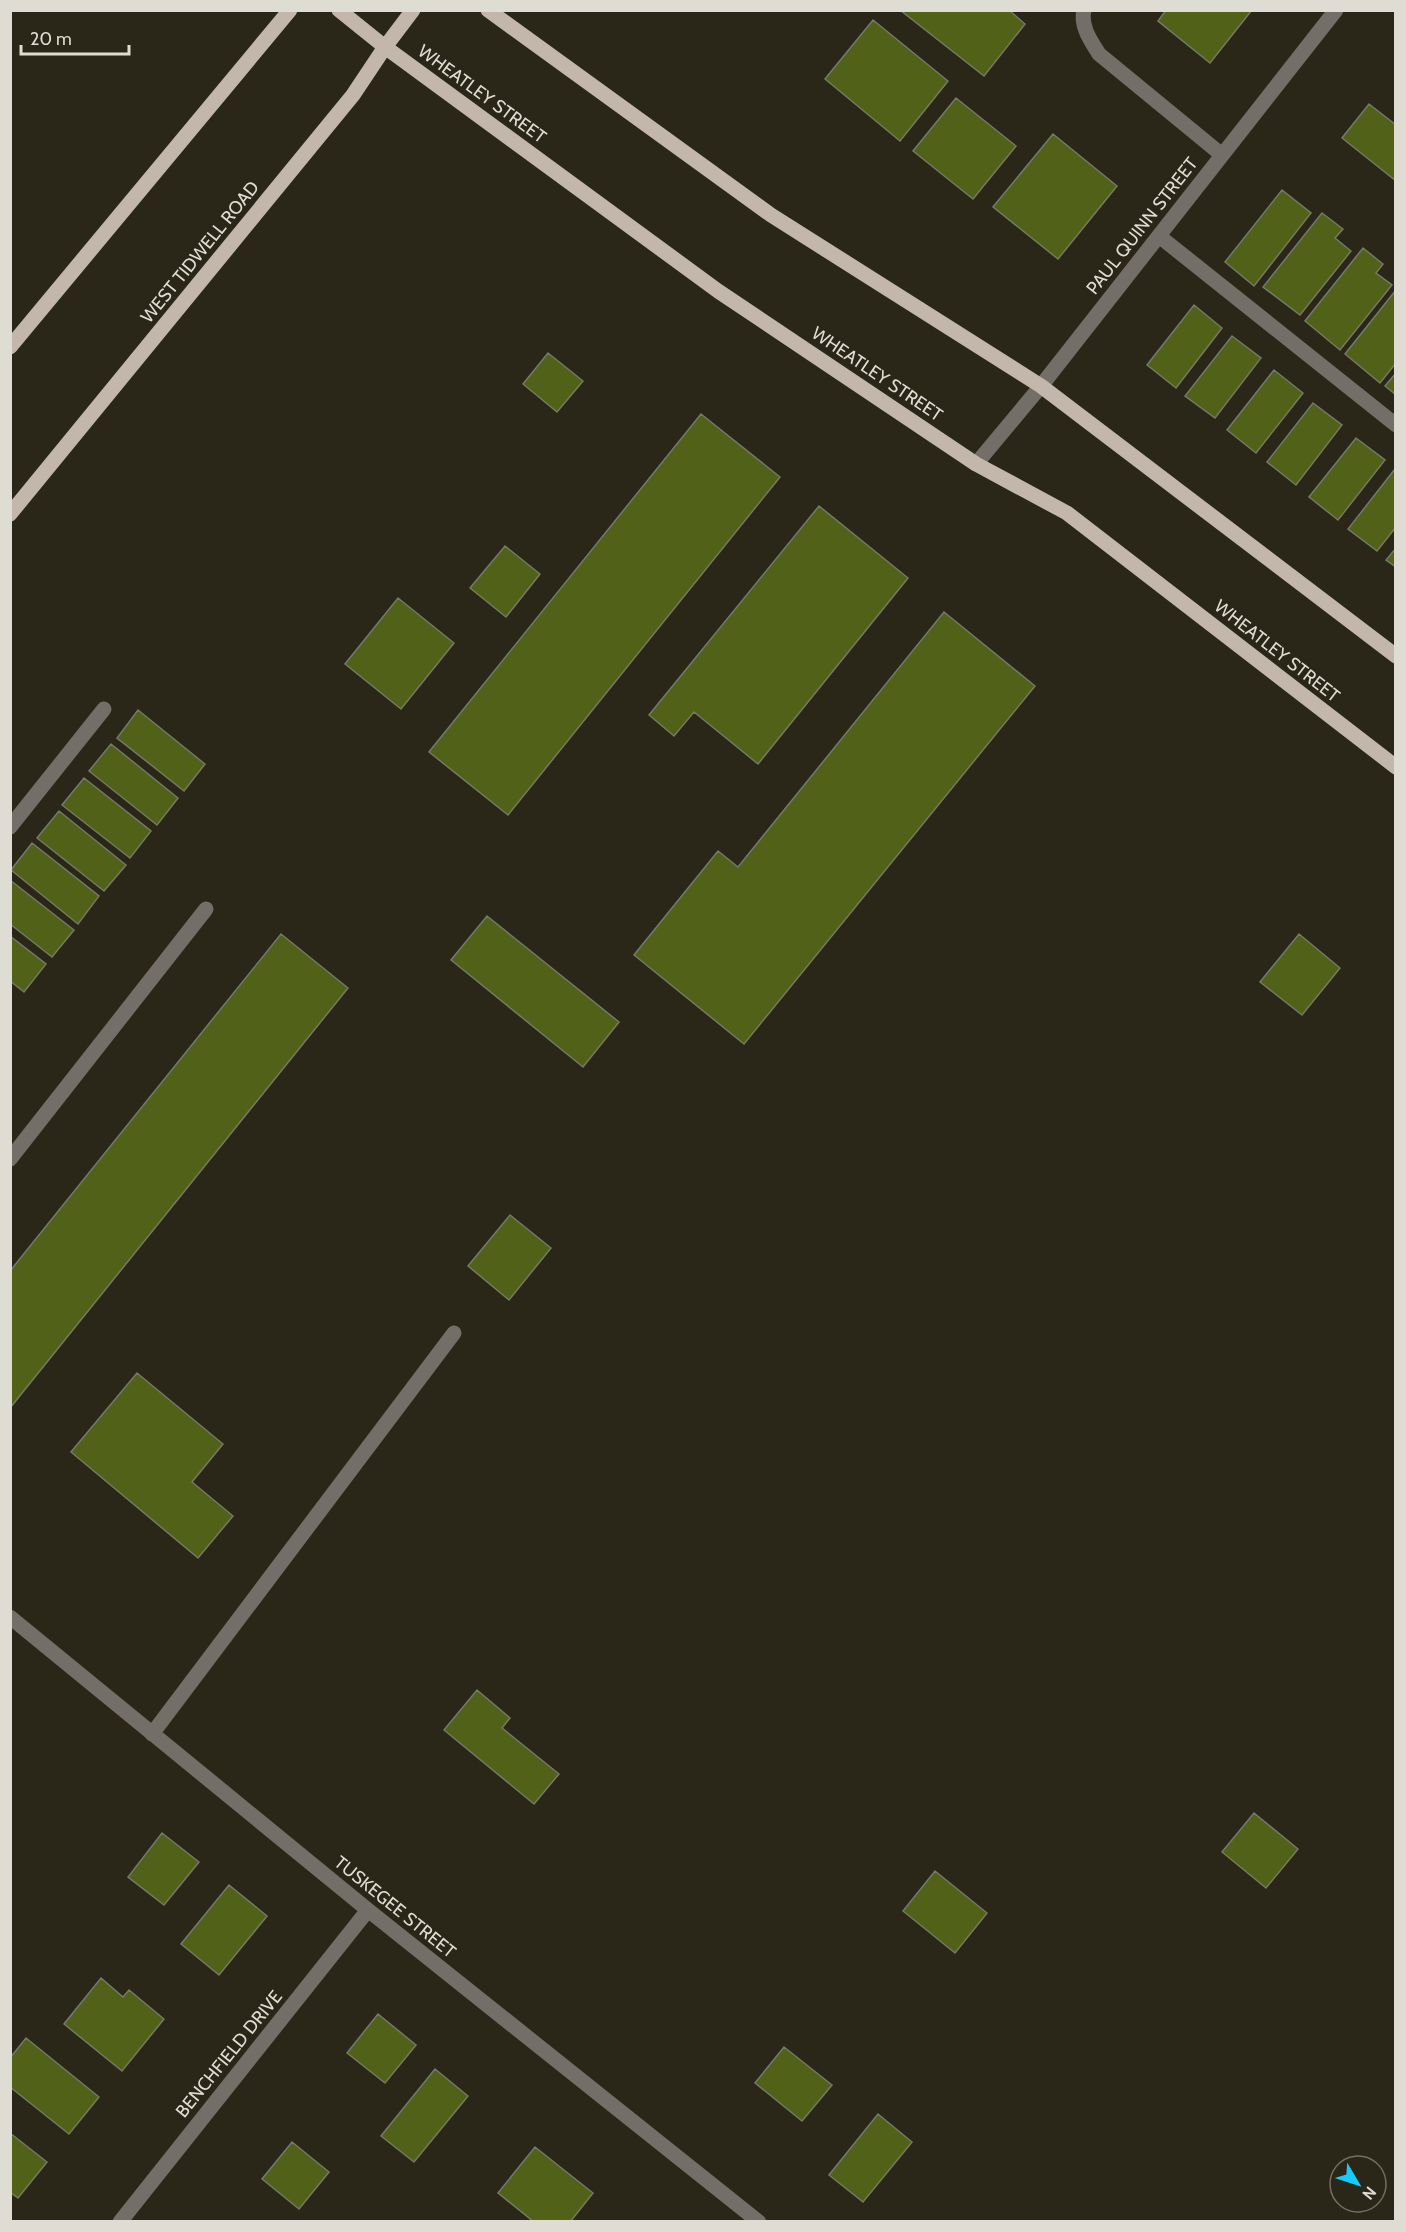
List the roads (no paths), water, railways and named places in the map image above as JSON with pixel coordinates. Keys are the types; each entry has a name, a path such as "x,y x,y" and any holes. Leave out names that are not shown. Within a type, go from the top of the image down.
{"main road":[{"path":"10,347 290,10"},
{"name":"WHEATLEY STREET","path":"339,10 385,47 718,291 976,464 1066,513 1395,766"},
{"name":"WEST TIDWELL ROAD","path":"10,514 353,95 413,10"},
{"path":"488,10 771,215 1041,386 1395,656"}],"street":[{"path":"1084,10 1083,16 1088,38 1099,54 1222,155"},
{"name":"PAUL QUINN STREET","path":"976,464 1041,386 1336,10"},
{"path":"1159,236 1395,425"},
{"path":"10,827 104,709"},
{"path":"10,1159 206,909"},
{"path":"152,1734 453,1332"},
{"name":"TUSKEGEE STREET","path":"10,1617 368,1911 759,2222"},
{"name":"BENCHFIELD DRIVE","path":"120,2222 368,1911"}]}
